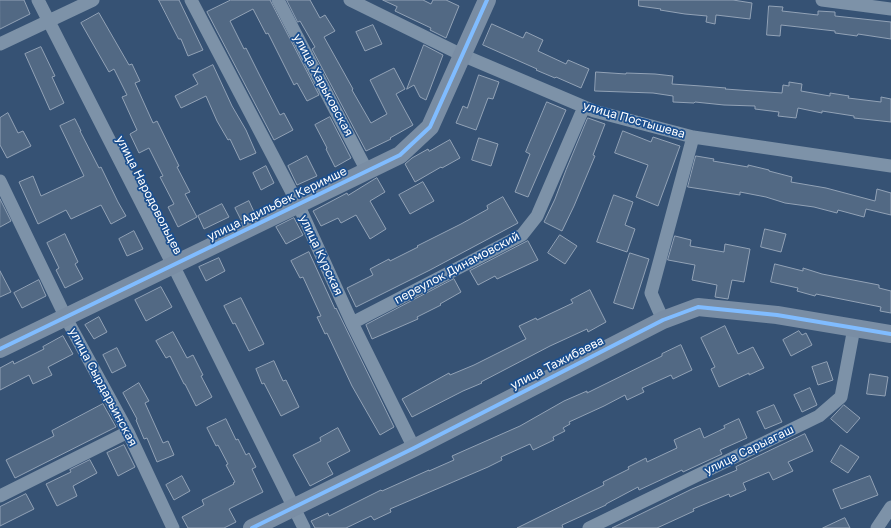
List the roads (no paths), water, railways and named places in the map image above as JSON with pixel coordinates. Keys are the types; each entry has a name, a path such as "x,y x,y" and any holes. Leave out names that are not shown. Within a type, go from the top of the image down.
{"street":[{"name":"улица Народовольцев","path":"38,0 173,265 304,528"},
{"path":"0,44 93,0"},
{"name":"улица Курская","path":"191,0 298,204 352,323 414,448"},
{"name":"улица Харьковская","path":"278,0 367,171"},
{"name":"улица Постышева","path":"350,0 462,55 594,111 693,137 891,166"},
{"name":"улица Адильбек Керимше","path":"0,349 400,155 430,127 487,0"},
{"path":"822,0 891,9"},
{"name":"переулок Динамовский","path":"352,323 522,235 537,216 584,107"},
{"path":"664,320 651,293 693,137"},
{"name":"улица Сырдарьинская","path":"0,182 4,197 66,318 128,432 174,528"},
{"name":"улица Тажибаева","path":"252,528 414,448 664,320 698,307 777,315 891,334"},
{"name":"улица Сарыагаш","path":"589,528 819,416 842,397 854,328"},
{"path":"0,496 128,432"},
{"path":"877,528 891,507"}]}
